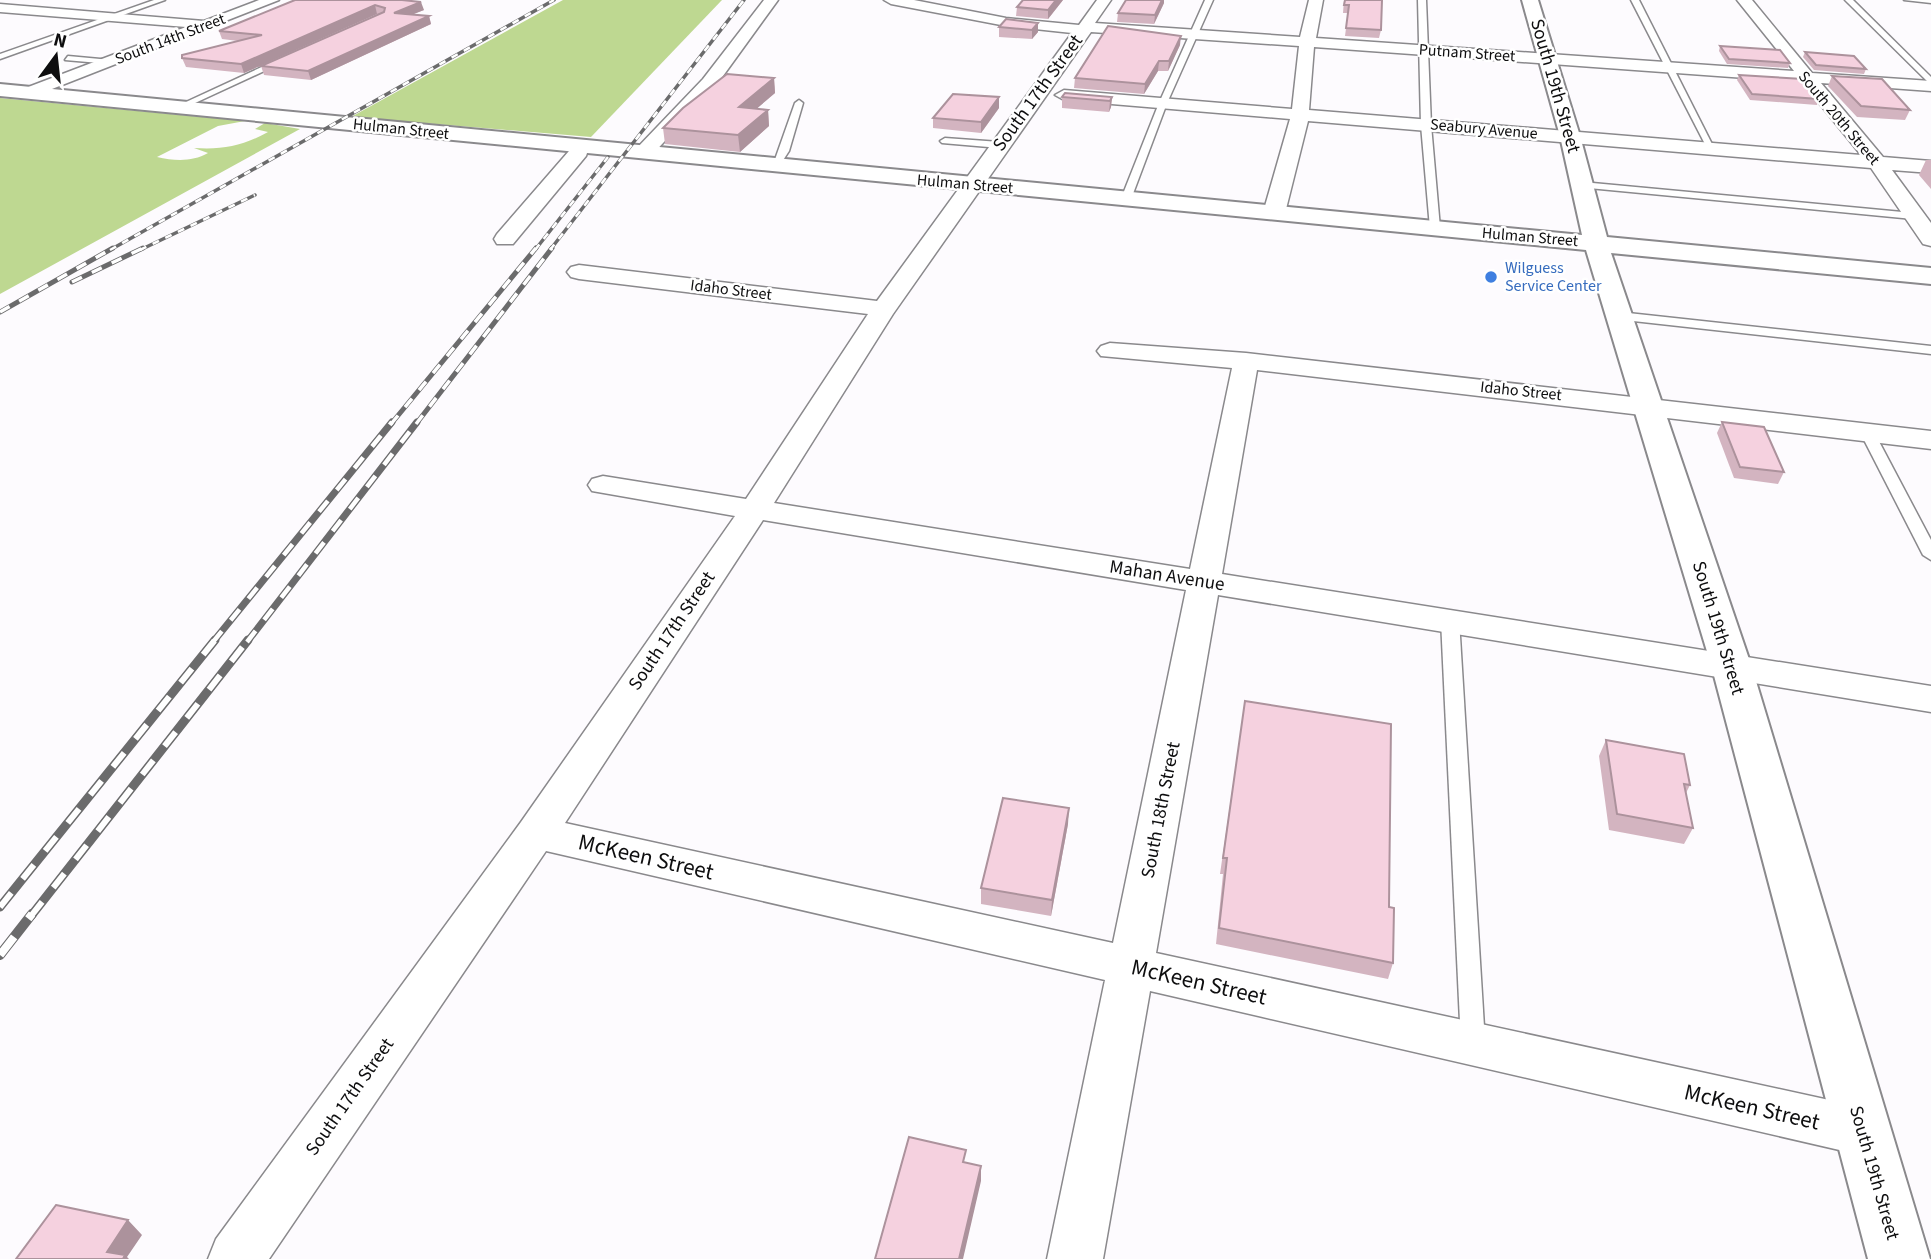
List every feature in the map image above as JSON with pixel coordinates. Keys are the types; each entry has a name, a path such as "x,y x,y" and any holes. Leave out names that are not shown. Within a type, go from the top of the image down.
{"street":[{"path":"0,16 49,0"},
{"name":"South 14th Street","path":"29,93 272,0"},
{"path":"643,153 709,83 771,0"},
{"name":"Putnam Street","path":"891,0 1006,22 1091,19 1196,34 1931,84"},
{"path":"973,15 986,0"},
{"path":"1274,213 1300,114 1307,42 1316,0"},
{"name":"South 19th Street","path":"1530,0 1570,136 1596,244 1732,668 1899,1259"},
{"name":"South 20th Street","path":"1744,0 1803,76 1877,162 1931,239"},
{"path":"0,8 209,24"},
{"name":"South 17th Street","path":"236,1259 536,833 754,510 884,309 1091,19"},
{"name":"Hulman Street","path":"0,90 1931,276"},
{"name":"Seabury Avenue","path":"1036,93 1931,167"},
{"path":"505,239 579,152 579,147"},
{"name":"Idaho Street","path":"579,272 884,309"},
{"name":"Idaho Street","path":"1110,351 1247,361 1648,405 1931,440"},
{"name":"South 18th Street","path":"1075,1259 1247,361"},
{"name":"Mahan Avenue","path":"603,485 1450,620 1732,668"},
{"path":"1732,668 1931,699"},
{"name":"McKeen Street","path":"536,833 1861,1131"}],"lane":[{"path":"0,57 161,0"},
{"path":"1126,199 1163,103 1209,0"},
{"path":"1422,0 1426,125 1435,228"},
{"path":"1635,0 1712,148"},
{"path":"1849,0 1931,84"},
{"path":"1908,0 1931,1"},
{"path":"177,108 293,57"},
{"path":"68,58 111,62"},
{"path":"775,166 786,152 790,123 799,103"},
{"path":"945,141 1000,145"},
{"path":"1582,185 1913,216"},
{"path":"1619,316 1931,350"},
{"path":"1867,432 1931,555"},
{"path":"1450,620 1473,1044"}],"green space":[{"path":"563,0 722,0 591,137 351,117"},
{"path":"0,98 245,121 218,126 157,157 170,159 190,159 208,153 194,148 223,148 250,141 268,132 255,129 265,123 300,129 0,294"}],"building":[{"path":"295,0 421,2 394,13 429,16 308,71 261,66 384,12 385,8 375,5 241,64 182,58 182,55 262,35 219,31"},
{"path":"1023,0 1056,0 1048,10 1017,7"},
{"path":"1126,0 1162,0 1155,15 1118,13"},
{"path":"1345,0 1382,0 1381,30 1346,28 1349,5 1344,5"},
{"path":"1006,19 1038,23 1032,30 999,27"},
{"path":"1108,26 1181,36 1169,61 1159,61 1145,84 1075,78"},
{"path":"1720,46 1780,50 1790,63 1729,59"},
{"path":"1805,52 1854,56 1866,69 1816,65"},
{"path":"727,74 774,78 739,107 768,110 738,135 663,128 683,108"},
{"path":"1739,75 1803,79 1819,99 1752,94"},
{"path":"1832,76 1882,79 1910,110 1861,106"},
{"path":"1065,93 1112,97 1110,101 1062,97"},
{"path":"953,94 999,97 981,122 933,118"},
{"path":"1722,422 1764,427 1784,472 1740,467"},
{"path":"1245,701 1391,724 1389,907 1394,908 1393,963 1219,928 1227,858 1223,858"},
{"path":"1606,740 1684,754 1690,785 1684,784 1693,828 1617,814"},
{"path":"1003,798 1069,808 1052,900 981,888"},
{"path":"909,1137 966,1150 963,1162 981,1166 959,1259 875,1259"},
{"path":"56,1205 128,1220 107,1252 125,1255 123,1259 16,1259"}],"railway":[{"path":"110,250 554,0"},
{"path":"550,250 744,0"},
{"path":"535,250 608,157"},
{"path":"140,250 255,195"},
{"path":"0,312 113,248"},
{"path":"72,282 143,248"},
{"path":"391,424 536,248"},
{"path":"416,424 552,248"},
{"path":"213,642 392,422"},
{"path":"247,642 417,422"},
{"path":"0,907 215,640"},
{"path":"31,916 248,640"},
{"path":"0,955 32,914"}],"place":[{"name":"Wilguess Service Center","path":"1491,277"}]}
